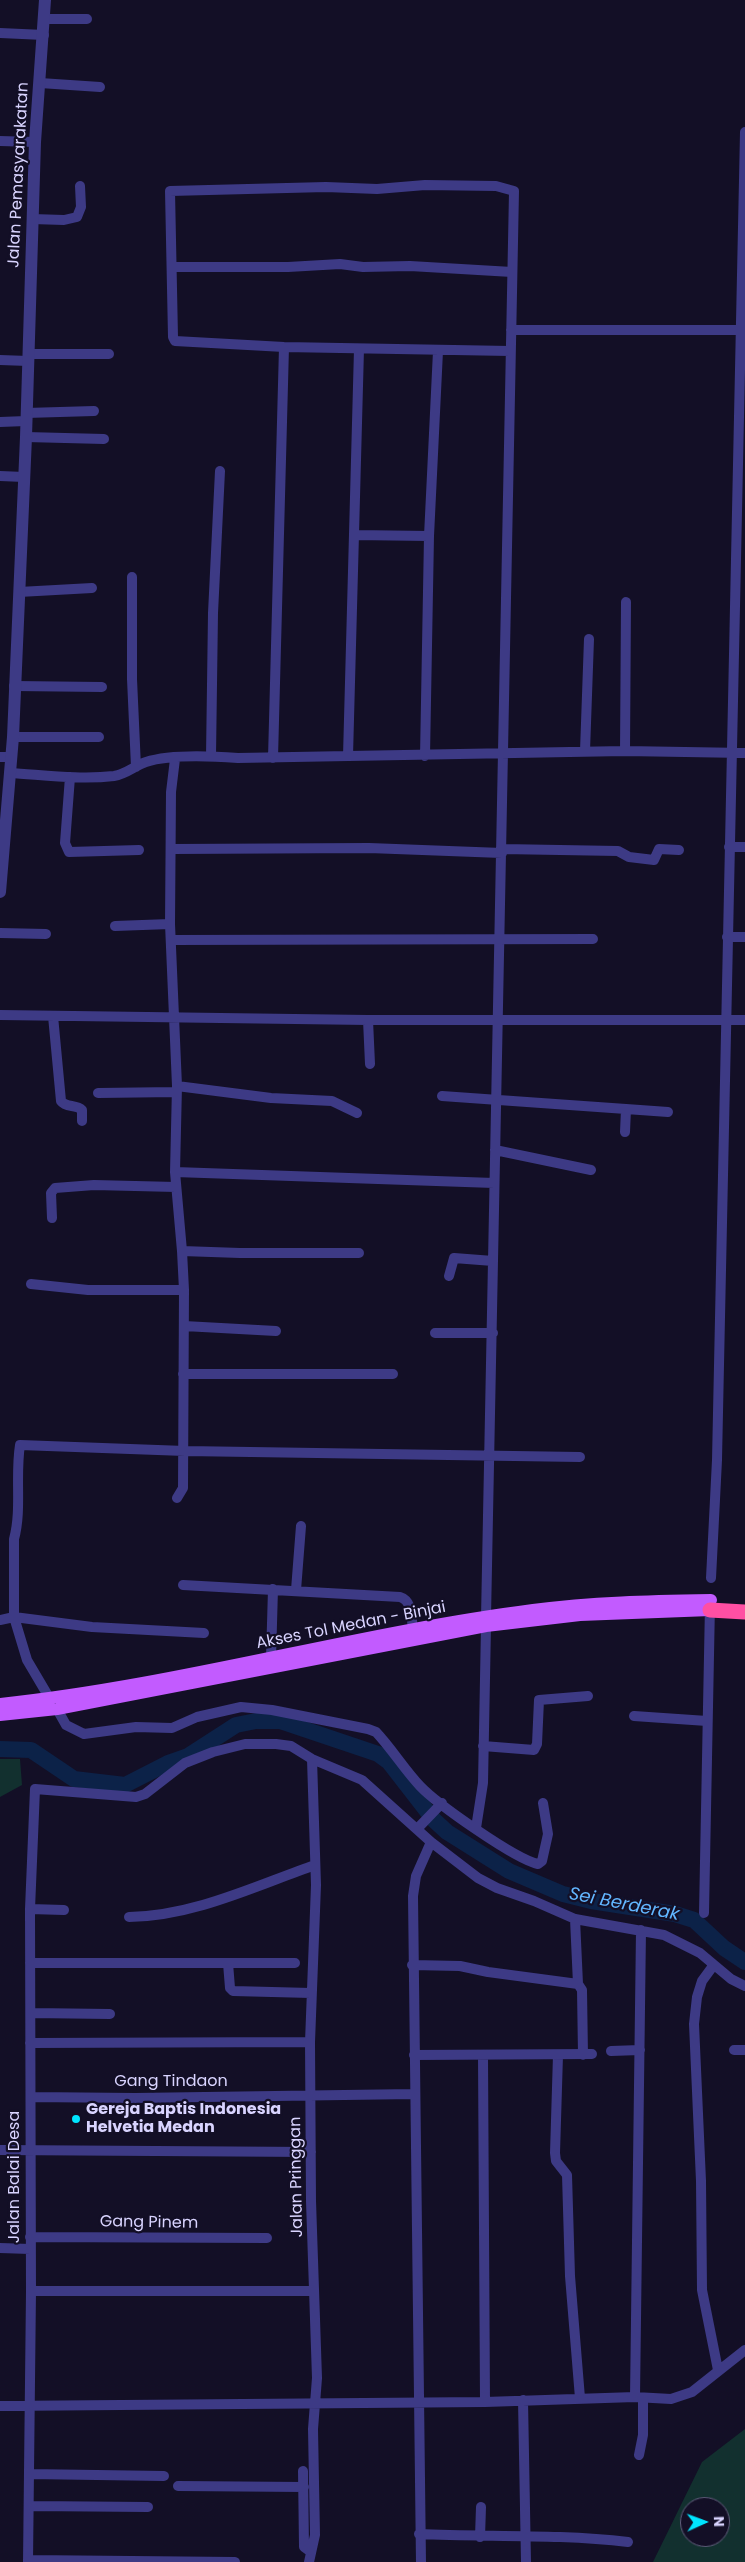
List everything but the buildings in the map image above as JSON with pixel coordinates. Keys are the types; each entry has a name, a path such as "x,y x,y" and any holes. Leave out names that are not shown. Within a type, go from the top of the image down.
{"highway":[{"path":"710,1605 745,1602"},
{"path":"710,1605 745,1612"}],"main road":[{"name":"Akses Tol Medan - Binjai","path":"0,1715 271,1658 344,1648 413,1629 579,1610 710,1605"},
{"name":"Akses Tol Medan - Binjai","path":"0,1704 54,1704 486,1621"}],"street":[{"name":"Jalan Pemasyarakatan","path":"0,892 10,773 6,757 13,737 26,437 35,142 45,0"},
{"path":"44,18 87,19"},
{"path":"0,33 44,35"},
{"path":"40,83 100,87"},
{"path":"711,1578 716,1460 731,753 740,645 745,132"},
{"path":"0,141 35,142"},
{"path":"476,1828 483,1783 493,1333 494,1183 498,1101 514,191 496,186 441,185 376,189 172,189 169,192 173,337 175,341 284,347 510,351"},
{"path":"32,219 64,220 78,217 81,207 80,186"},
{"path":"172,267 288,267 340,264 512,272"},
{"path":"511,330 743,330"},
{"path":"273,758 284,347"},
{"path":"348,756 359,349"},
{"path":"425,756 429,536 438,351"},
{"path":"0,360 109,354"},
{"path":"0,422 26,417 94,411"},
{"path":"26,437 104,439"},
{"path":"210,756 213,613 220,471"},
{"path":"0,476 24,477"},
{"path":"354,535 429,536"},
{"path":"132,577 132,679 136,767"},
{"path":"19,592 92,588"},
{"path":"625,751 626,602"},
{"path":"586,752 589,639"},
{"path":"14,686 102,687"},
{"path":"13,737 99,738"},
{"path":"10,773 70,776 121,775 143,762 160,758 175,759 210,756 273,758 625,751 745,753"},
{"path":"175,759 171,792 170,924 176,1089 175,1172 184,1290 183,1488 177,1498"},
{"path":"70,776 65,843 69,852 139,850"},
{"path":"729,847 745,847"},
{"path":"172,849 369,848 618,851 629,857 654,860 659,849 679,850"},
{"path":"115,926 170,924"},
{"path":"0,933 46,934"},
{"path":"727,937 745,937"},
{"path":"171,940 593,939"},
{"path":"0,1015 368,1020 745,1020"},
{"path":"53,1016 61,1101 66,1105 79,1107 82,1110 82,1121"},
{"path":"368,1020 370,1064"},
{"path":"98,1093 176,1089 271,1098 332,1101 357,1113"},
{"path":"442,1096 668,1112"},
{"path":"625,1132 626,1109"},
{"path":"495,1150 591,1170"},
{"path":"175,1172 494,1183"},
{"path":"52,1218 51,1193 55,1188 94,1185 176,1187"},
{"path":"182,1251 359,1253"},
{"path":"449,1276 454,1258 493,1261"},
{"path":"30,1284 88,1290 184,1290"},
{"path":"184,1326 276,1331"},
{"path":"435,1333 493,1333"},
{"path":"183,1374 392,1374"},
{"path":"543,1803 548,1834 542,1861 538,1864 509,1851 440,1805 420,1786 376,1732 272,1710 246,1707 197,1717 172,1728 136,1727 84,1734 66,1724 27,1660 14,1617 14,1539 18,1530 17,1508 20,1445 182,1451 490,1454 580,1457"},
{"path":"296,1590 300,1526"},
{"path":"183,1585 296,1590 404,1598 411,1612 413,1629"},
{"path":"271,1658 273,1589"},
{"path":"704,1912 710,1605"},
{"path":"0,1620 14,1617 92,1627 204,1633"},
{"path":"483,1746 534,1750 538,1744 540,1700 588,1696"},
{"path":"634,1716 707,1722"},
{"name":"Jalan Balai Desa","path":"28,2561 31,2291 30,1909 34,1792 38,1789 136,1796 145,1794 185,1763 213,1752 245,1744 291,1746 312,1759"},
{"path":"312,1759 362,1780 419,1828 431,1842 478,1878 497,1888 534,1900 575,1919 664,1935 700,1953 712,1966 745,1986"},
{"name":"Jalan Pringgan","path":"310,2557 315,2535 313,2402 317,2378 310,2042 315,1865 312,1759"},
{"path":"419,1828 440,1805"},
{"path":"421,2562 419,2534 412,1965 414,1884 431,1842"},
{"path":"129,1917 147,1917 193,1909 315,1865"},
{"path":"30,1909 64,1910"},
{"path":"414,2054 483,2056 588,2055 582,1990 578,1984 575,1919"},
{"path":"640,2455 643,2435 639,2398 641,1930"},
{"path":"30,1963 295,1963"},
{"path":"228,1963 230,1988 233,1991 311,1993"},
{"path":"412,1965 460,1966 488,1972 578,1984"},
{"path":"712,1966 702,1981 697,1997 694,2024 702,2290 718,2370"},
{"path":"31,2013 110,2014"},
{"path":"30,2043 310,2042"},
{"path":"611,2051 640,2050"},
{"path":"734,2050 745,2050"},
{"path":"558,2055 555,2153 556,2161 567,2175 570,2276 580,2398"},
{"path":"483,2056 485,2402"},
{"name":"Gang Tindaon","path":"31,2097 135,2098 414,2094"},
{"path":"0,2150 311,2152"},
{"name":"Gang Pinem","path":"30,2237 267,2238"},
{"path":"0,2248 30,2249"},
{"path":"31,2291 314,2291"},
{"path":"0,2406 418,2401 485,2402 580,2398 671,2399 684,2396 745,2350"},
{"path":"523,2400 526,2562"},
{"path":"303,2471 304,2547 310,2557"},
{"path":"29,2474 164,2476"},
{"path":"178,2486 304,2487"},
{"path":"30,2506 148,2507"},
{"path":"480,2537 481,2507"},
{"path":"419,2534 480,2537 526,2534 581,2536 628,2542"},
{"path":"28,2561 181,2560 235,2562"}],"green space":[{"path":"0,1759 20,1759 22,1785 0,1797"},
{"path":"745,2429 745,2562 653,2562 680,2507 680,2547 730,2547 730,2497 685,2497 702,2462"}],"waterway":[{"name":"Sei Berderak","path":"0,1749 31,1750 74,1779 125,1785 168,1763 188,1756 236,1725 256,1721 280,1721 378,1754 389,1762 434,1820 447,1832 509,1871 563,1894 591,1901 675,1914 694,1920 724,1948 745,1962"}],"place":[{"name":"Gereja Baptis Indonesia Helvetia Medan","path":"76,2119"}]}
